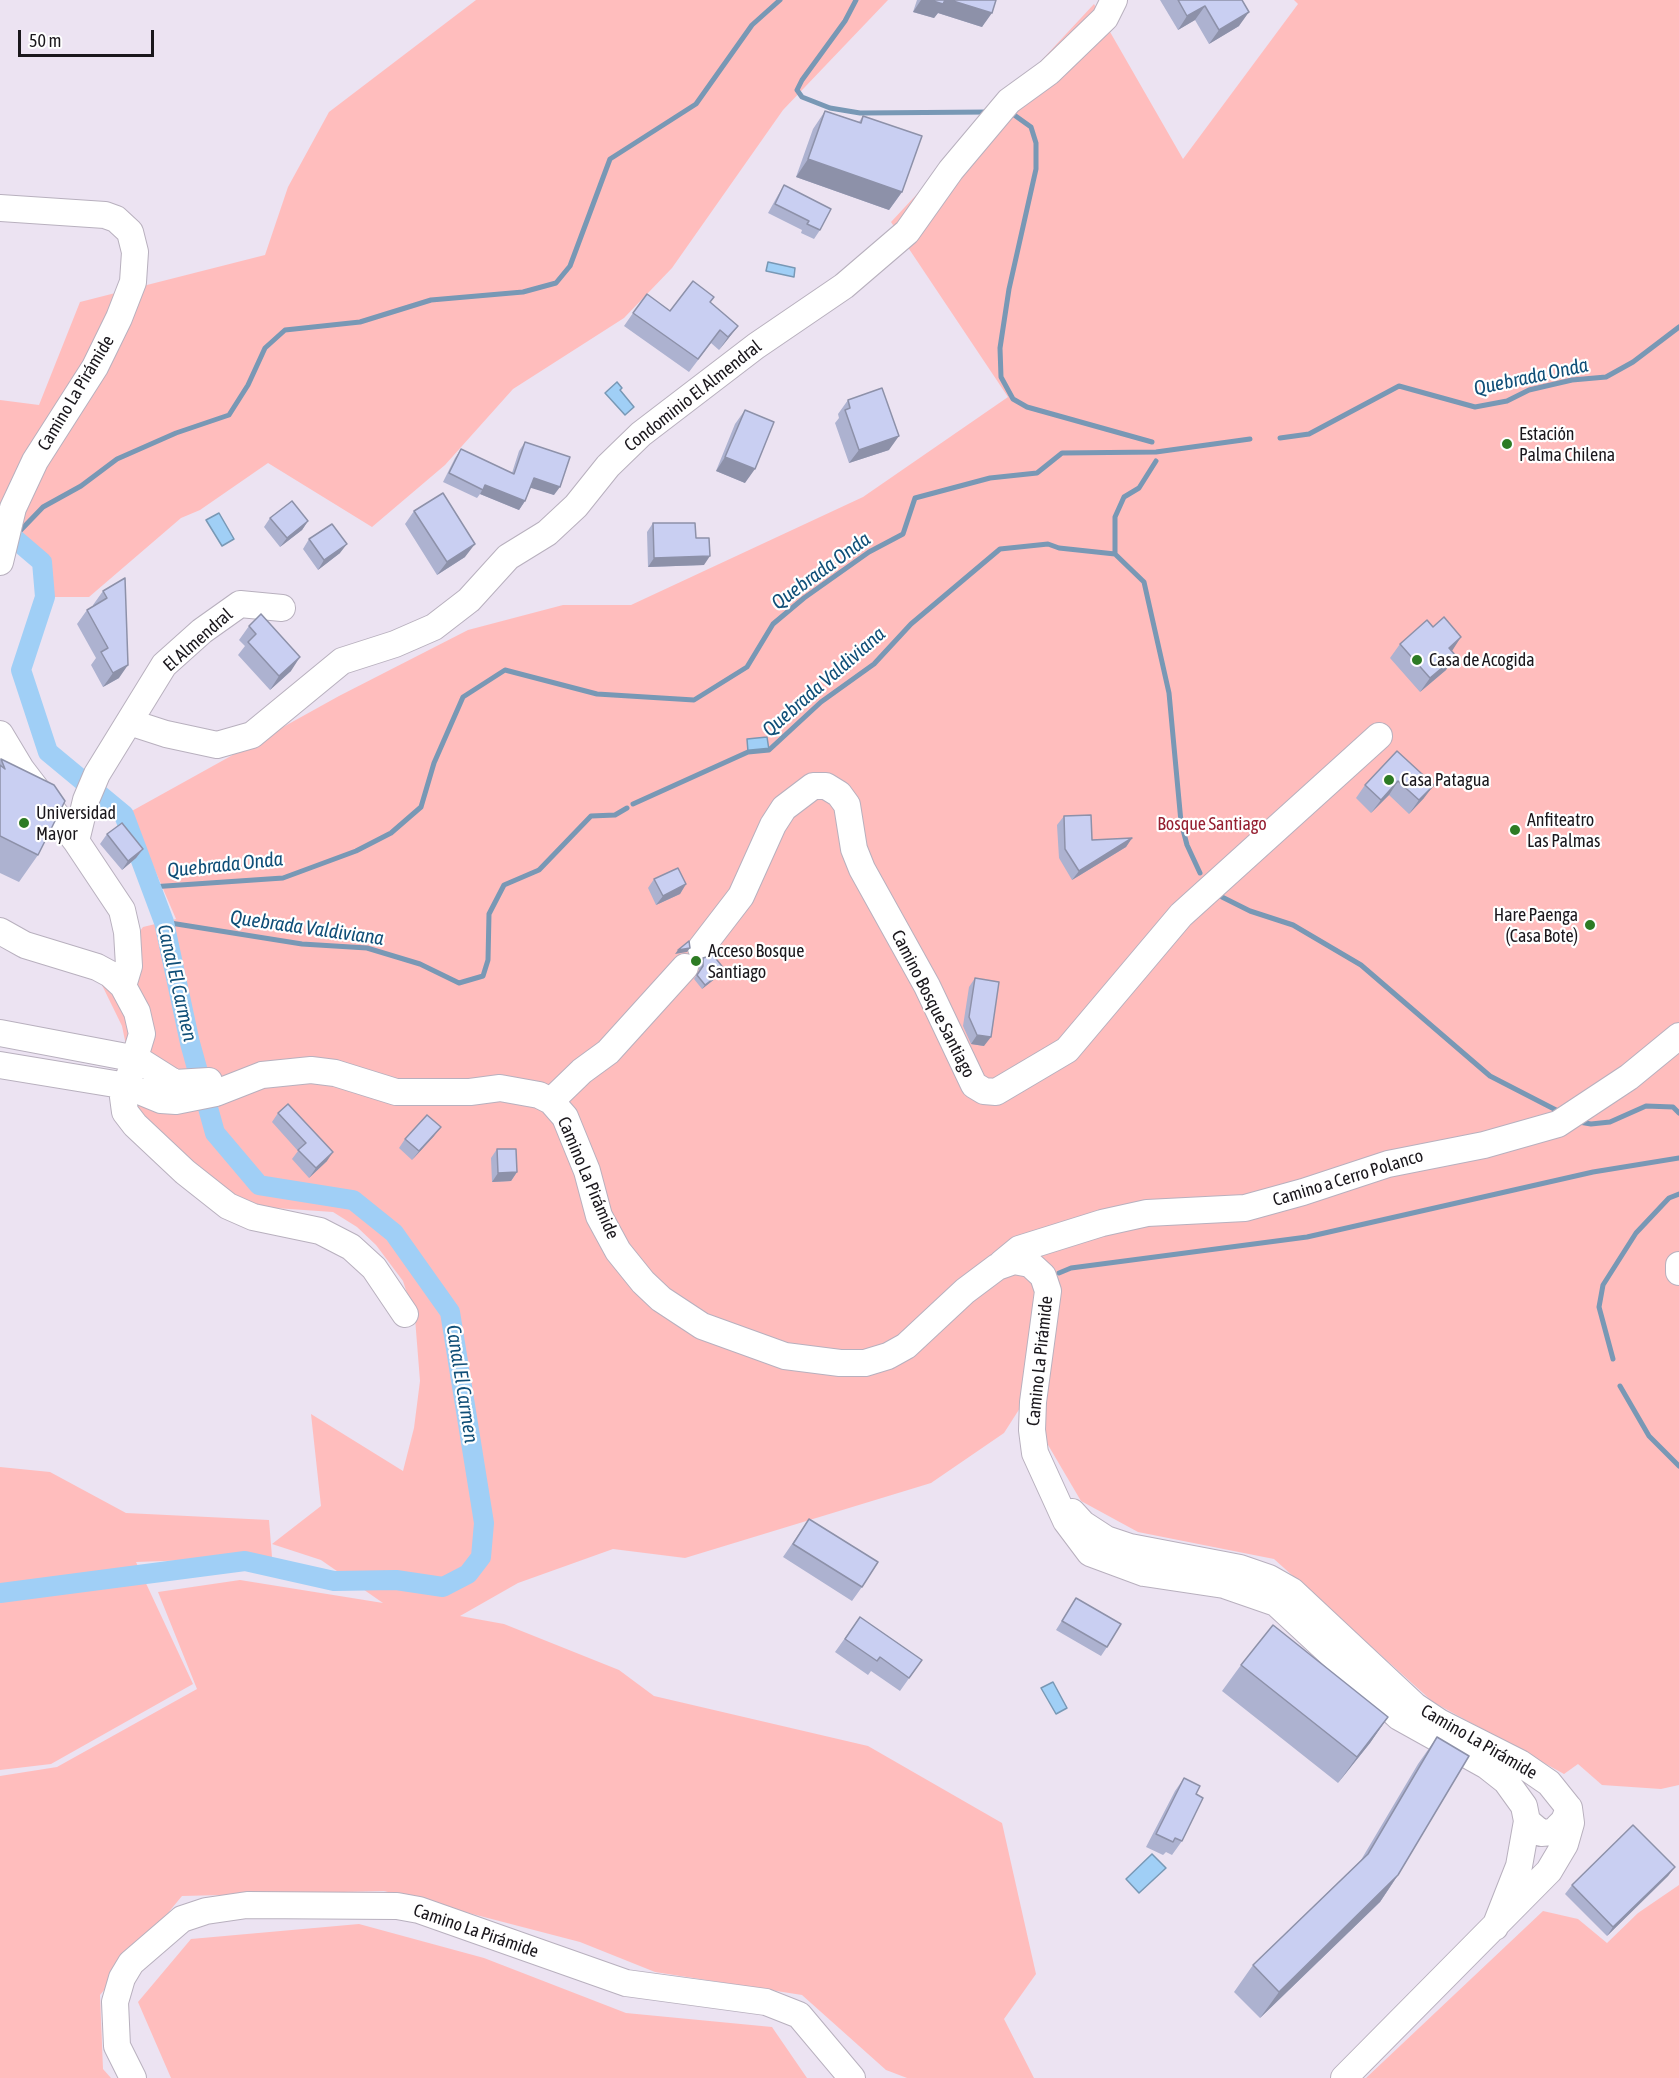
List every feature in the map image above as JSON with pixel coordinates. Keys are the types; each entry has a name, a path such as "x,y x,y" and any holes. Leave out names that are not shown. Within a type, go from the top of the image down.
{"street":[{"name":"Condominio El Almendral","path":"129,722 166,734 217,745 252,735 342,661 395,644 434,627 469,600 508,557 547,534 576,506 608,466 641,434 756,346 843,286 907,232 951,170 1009,101 1049,72 1105,18 1114,0"},
{"name":"Camino La Pirámide","path":"0,208 105,215 124,223 134,241 133,282 95,367 35,461 13,507 1,557"},
{"name":"El Almendral","path":"76,841 86,800 98,774 164,665 202,631 240,604 282,608"},
{"path":"0,734 21,769 76,841 122,910 127,932 129,966 123,986"},
{"name":"Camino Bosque Santiago","path":"551,1101 582,1071 608,1052 693,957 741,896 773,825 784,807 813,786 826,786 839,794 847,805 854,849 862,869 927,986 974,1085 984,1091 996,1092 1067,1050 1181,915 1379,736"},
{"path":"0,932 25,945 97,966 123,986 137,1012 142,1034 123,1104 129,1119 216,1198 254,1217 310,1228 351,1247 374,1268 405,1314"},
{"path":"0,1033 137,1059 176,1092"},
{"name":"Camino a Cerro Polanco","path":"997,1267 1019,1249 1112,1221 1147,1213 1252,1206 1388,1164 1484,1145 1558,1124 1629,1077 1679,1036"},
{"name":"Camino La Pirámide","path":"0,1065 127,1086 161,1100 176,1092 215,1087 262,1075 311,1070 335,1073 396,1092 470,1092 500,1088 519,1090 551,1101 565,1117 573,1136 599,1216 630,1267 661,1299 681,1313 724,1336 785,1356 840,1363 865,1363 888,1356 906,1346 964,1292 997,1267 1005,1263 1022,1262 1037,1269 1047,1283 1045,1328 1033,1402 1032,1430 1035,1453 1066,1521 1090,1553 1144,1573 1224,1585 1276,1603 1399,1717 1487,1766 1506,1781 1524,1806 1527,1821"},
{"path":"1679,1265 1679,1272"},
{"name":"Camino La Pirámide","path":"1051,1489 1083,1524 1106,1539 1130,1547 1240,1568 1269,1578 1292,1591 1415,1706 1439,1722 1520,1763 1549,1783 1569,1808"},
{"path":"1495,1927 1519,1866 1527,1821 1542,1833 1553,1832 1564,1821 1569,1808"},
{"path":"1344,2078 1549,1871 1565,1844 1571,1823 1569,1808"},
{"name":"Camino La Pirámide","path":"133,2078 117,2046 116,1990 126,1971 182,1919 206,1911 247,1905 397,1906 419,1910 626,1983 766,2002 799,2015 852,2078"}],"green space":[{"path":"476,0 888,0 783,110 672,268 624,318 513,389 445,465 372,527 268,463 200,510 181,518 89,597 45,597 42,562 0,534 0,400 39,405 80,302 265,255 288,187 329,112"},
{"name":"Bosque Santiago","path":"1294,0 1679,0 1679,1785 1661,1789 1602,1785 1578,1764 1564,1774 1433,1702 1274,1559 1138,1532 1081,1501 1041,1433 1050,1361 1004,1433 931,1483 685,1558 613,1549 518,1583 460,1616 504,1624 619,1670 654,1696 868,1746 1002,1823 1036,1974 1004,2019 1034,2078 907,2078 886,2070 802,1995 655,1972 580,1942 384,1891 182,1896 100,1995 103,2069 111,2078 0,2078 0,1776 57,1767 197,1689 158,1592 240,1580 383,1603 321,1560 272,1544 321,1506 311,1414 403,1471 414,1428 420,1381 415,1318 403,1281 376,1245 357,1227 333,1212 275,1208 238,1200 199,1172 135,1106 122,1026 101,983 143,927 176,919 130,812 339,696 468,630 563,605 631,605 863,497 1008,397 891,222 1094,4 1183,159 1298,4"},
{"path":"0,1467 50,1472 126,1513 269,1520 272,1557 136,1562 193,1684 51,1764 0,1770"},
{"path":"1679,1885 1679,2078 1366,2078 1543,1911 1578,1919 1607,1943 1638,1913"},
{"path":"359,1924 484,1958 626,2013 772,2027 807,2078 171,2078 138,2002 191,1939"}],"water":[{"path":"768,262 795,268 794,277 766,271"},
{"path":"617,382 622,388 620,390 634,407 625,415 605,393"},
{"path":"219,513 234,539 222,546 206,520"},
{"path":"767,737 769,750 748,752 747,739"},
{"path":"1053,1682 1067,1708 1056,1714 1041,1688"},
{"path":"1152,1854 1166,1868 1139,1893 1126,1879"}],"building":[{"path":"930,0 945,0 943,4"},
{"path":"950,0 996,0 992,13"},
{"path":"1178,0 1242,0 1249,12 1219,30 1205,6 1187,16"},
{"path":"825,111 861,123 863,116 922,136 902,192 808,159"},
{"path":"784,185 831,209 820,230 807,224 809,221 775,204"},
{"path":"693,281 714,297 710,302 738,326 728,337 720,330 698,359 633,313 647,294 670,311"},
{"path":"882,388 899,436 859,450 845,410 850,408 848,400"},
{"path":"745,410 774,422 755,469 725,457"},
{"path":"525,442 570,457 560,487 534,478 525,501 485,485 483,490 449,473 461,449 514,474"},
{"path":"443,493 475,544 447,562 414,511"},
{"path":"292,501 308,521 287,538 270,518"},
{"path":"653,523 695,523 696,538 709,538 710,556 654,558"},
{"path":"332,524 347,544 324,560 309,539"},
{"path":"125,578 128,665 113,673 101,652 108,648 87,610 107,598 103,591"},
{"path":"261,614 300,657 279,676 248,642 256,634 249,626"},
{"path":"1444,617 1461,637 1449,648 1456,656 1430,678 1400,644 1427,620 1433,627"},
{"path":"1397,751 1434,785 1419,800 1398,781 1381,800 1365,785"},
{"path":"1,759 54,785 65,801 38,855 0,836 0,765 5,769"},
{"path":"1091,815 1092,840 1132,838 1079,871 1065,849 1064,816"},
{"path":"122,823 143,849 128,861 107,834"},
{"path":"678,868 686,884 663,896 654,879"},
{"path":"689,941 690,948 678,950"},
{"path":"713,955 725,970 705,985 697,975 703,966 703,958"},
{"path":"975,978 999,982 991,1037 977,1035 969,1017"},
{"path":"288,1104 333,1152 316,1168 298,1150 306,1143 278,1113"},
{"path":"427,1115 441,1127 419,1151 405,1139"},
{"path":"497,1149 516,1149 517,1172 498,1173"},
{"path":"809,1519 878,1562 862,1587 793,1544"},
{"path":"1076,1598 1121,1624 1107,1647 1062,1621"},
{"path":"860,1617 922,1660 909,1678 880,1657 877,1661 845,1639"},
{"path":"1273,1625 1388,1717 1357,1757 1241,1665"},
{"path":"1437,1737 1469,1756 1398,1875 1279,1992 1253,1965 1368,1854"},
{"path":"1184,1778 1200,1786 1196,1794 1203,1798 1182,1841 1175,1838 1173,1842 1156,1834"},
{"path":"1633,1825 1675,1867 1613,1927 1572,1885"}],"waterway":[{"path":"18,533 43,507 81,486 117,459 176,433 229,415 248,385 265,348 285,330 360,322 431,300 523,292 556,283 570,266 610,159 696,104 752,25 780,0"},
{"path":"856,0 845,21 802,80 797,90 802,97 830,108 860,113 989,112"},
{"path":"1010,112 1031,127 1036,143 1036,169 1009,289 1000,348 1001,377 1013,399 1027,407 1152,442"},
{"name":"Quebrada Onda","path":"1280,438 1309,434 1399,386 1475,407 1507,401 1529,390 1572,380 1606,377 1633,362 1679,327"},
{"name":"Quebrada Onda","path":"151,887 283,878 356,851 391,833 421,807 434,763 463,697 505,670 597,694 694,700 747,667 773,624 804,598 869,552 903,534 915,498 990,478 1037,473 1062,453 1156,452 1250,439"},
{"path":"1115,554 1115,517 1124,497 1139,488 1156,461"},
{"name":"Canal El Carmen","path":"0,526 42,562 45,597 21,670 48,752 124,815 164,922 190,1043 215,1133 259,1185 353,1200 394,1233 450,1312 484,1523 481,1557 468,1574 443,1587 396,1580 334,1581 245,1561 0,1593"},
{"name":"Quebrada Valdiviana","path":"633,804 748,752 769,750 821,702 874,664 911,624 1000,549 1048,544 1059,548 1115,554 1144,582 1169,693 1181,822 1187,845 1200,873"},
{"name":"Quebrada Valdiviana","path":"164,922 302,944 367,948 420,964 459,983 483,976 488,960 489,914 504,885 539,870 591,816 615,815 627,808"},
{"path":"1222,897 1250,911 1293,925 1361,965 1490,1076 1556,1110"},
{"path":"1579,1122 1591,1124 1610,1122 1646,1106 1673,1107 1679,1113"},
{"path":"1059,1273 1071,1268 1307,1237 1593,1172 1679,1158"},
{"path":"1613,1359 1599,1307 1603,1285 1636,1233 1669,1198 1679,1194"},
{"path":"1620,1386 1649,1436 1679,1466"}],"place":[{"name":"Estación Palma Chilena","path":"1507,444"},
{"name":"Casa de Acogida","path":"1417,660"},
{"name":"Casa Patagua","path":"1389,780"},
{"name":"Universidad Mayor","path":"24,823"},
{"name":"Anfiteatro Las Palmas","path":"1515,830"},
{"name":"Hare Paenga (Casa Bote)","path":"1590,925"},
{"name":"Acceso Bosque Santiago","path":"696,961"}]}
